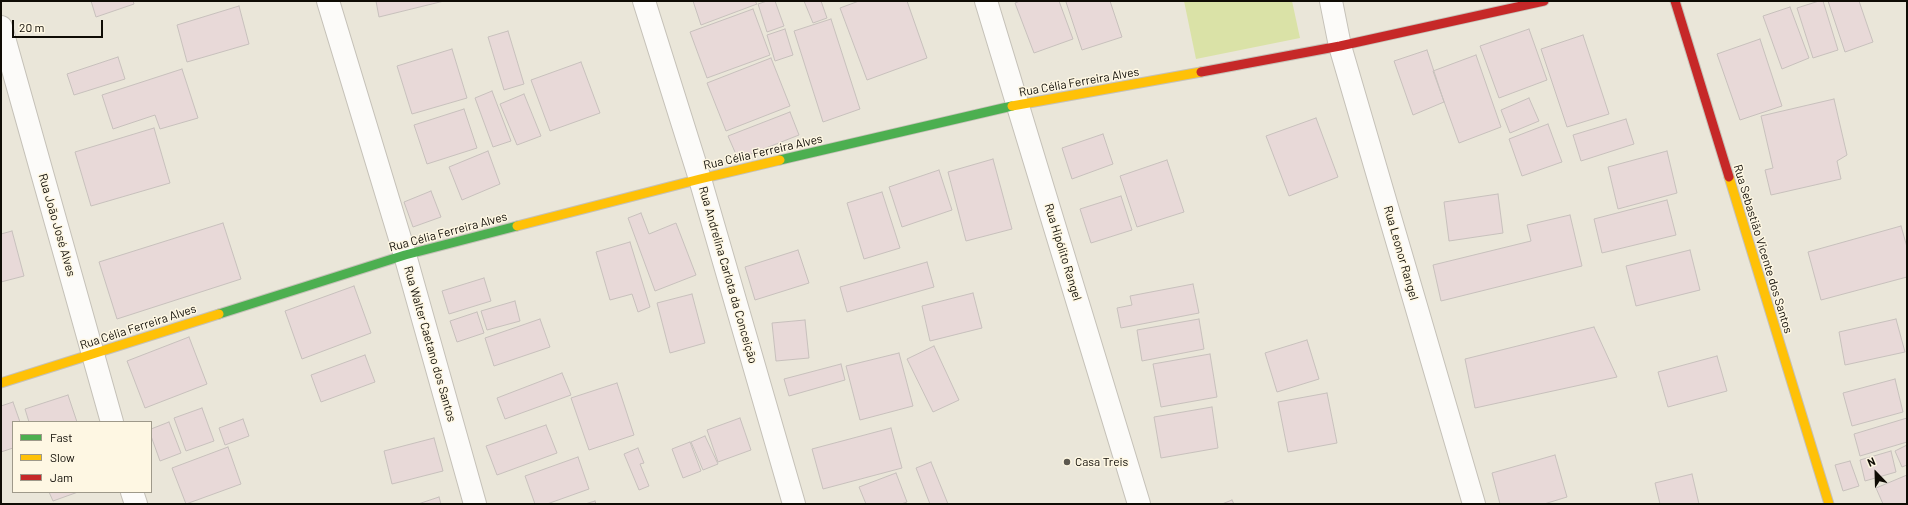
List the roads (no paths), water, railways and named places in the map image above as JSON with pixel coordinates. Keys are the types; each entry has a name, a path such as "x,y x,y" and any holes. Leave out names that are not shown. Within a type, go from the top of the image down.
{"street":[{"name":"Rua Walter Caetano dos Santos","path":"328,1 405,255 475,504"},
{"name":"Rua Andrelina Carlota da Conceição","path":"644,1 700,179 794,504"},
{"name":"Rua Hipólito Rangel","path":"986,1 1139,504"},
{"name":"Rua Leonor Rangel","path":"1331,1 1340,46 1474,504"},
{"name":"Rua Célia Ferreira Alves","path":"1,383 405,255 700,179 1018,105 1340,46 1544,1"},
{"name":"Rua Sebastião Vicente dos Santos","path":"1674,1 1829,504"},
{"name":"Rua João José Alves","path":"1,27 112,421"},
{"path":"132,493 136,504"}],"place":[{"name":"Casa Treis","path":"1067,462"}]}
